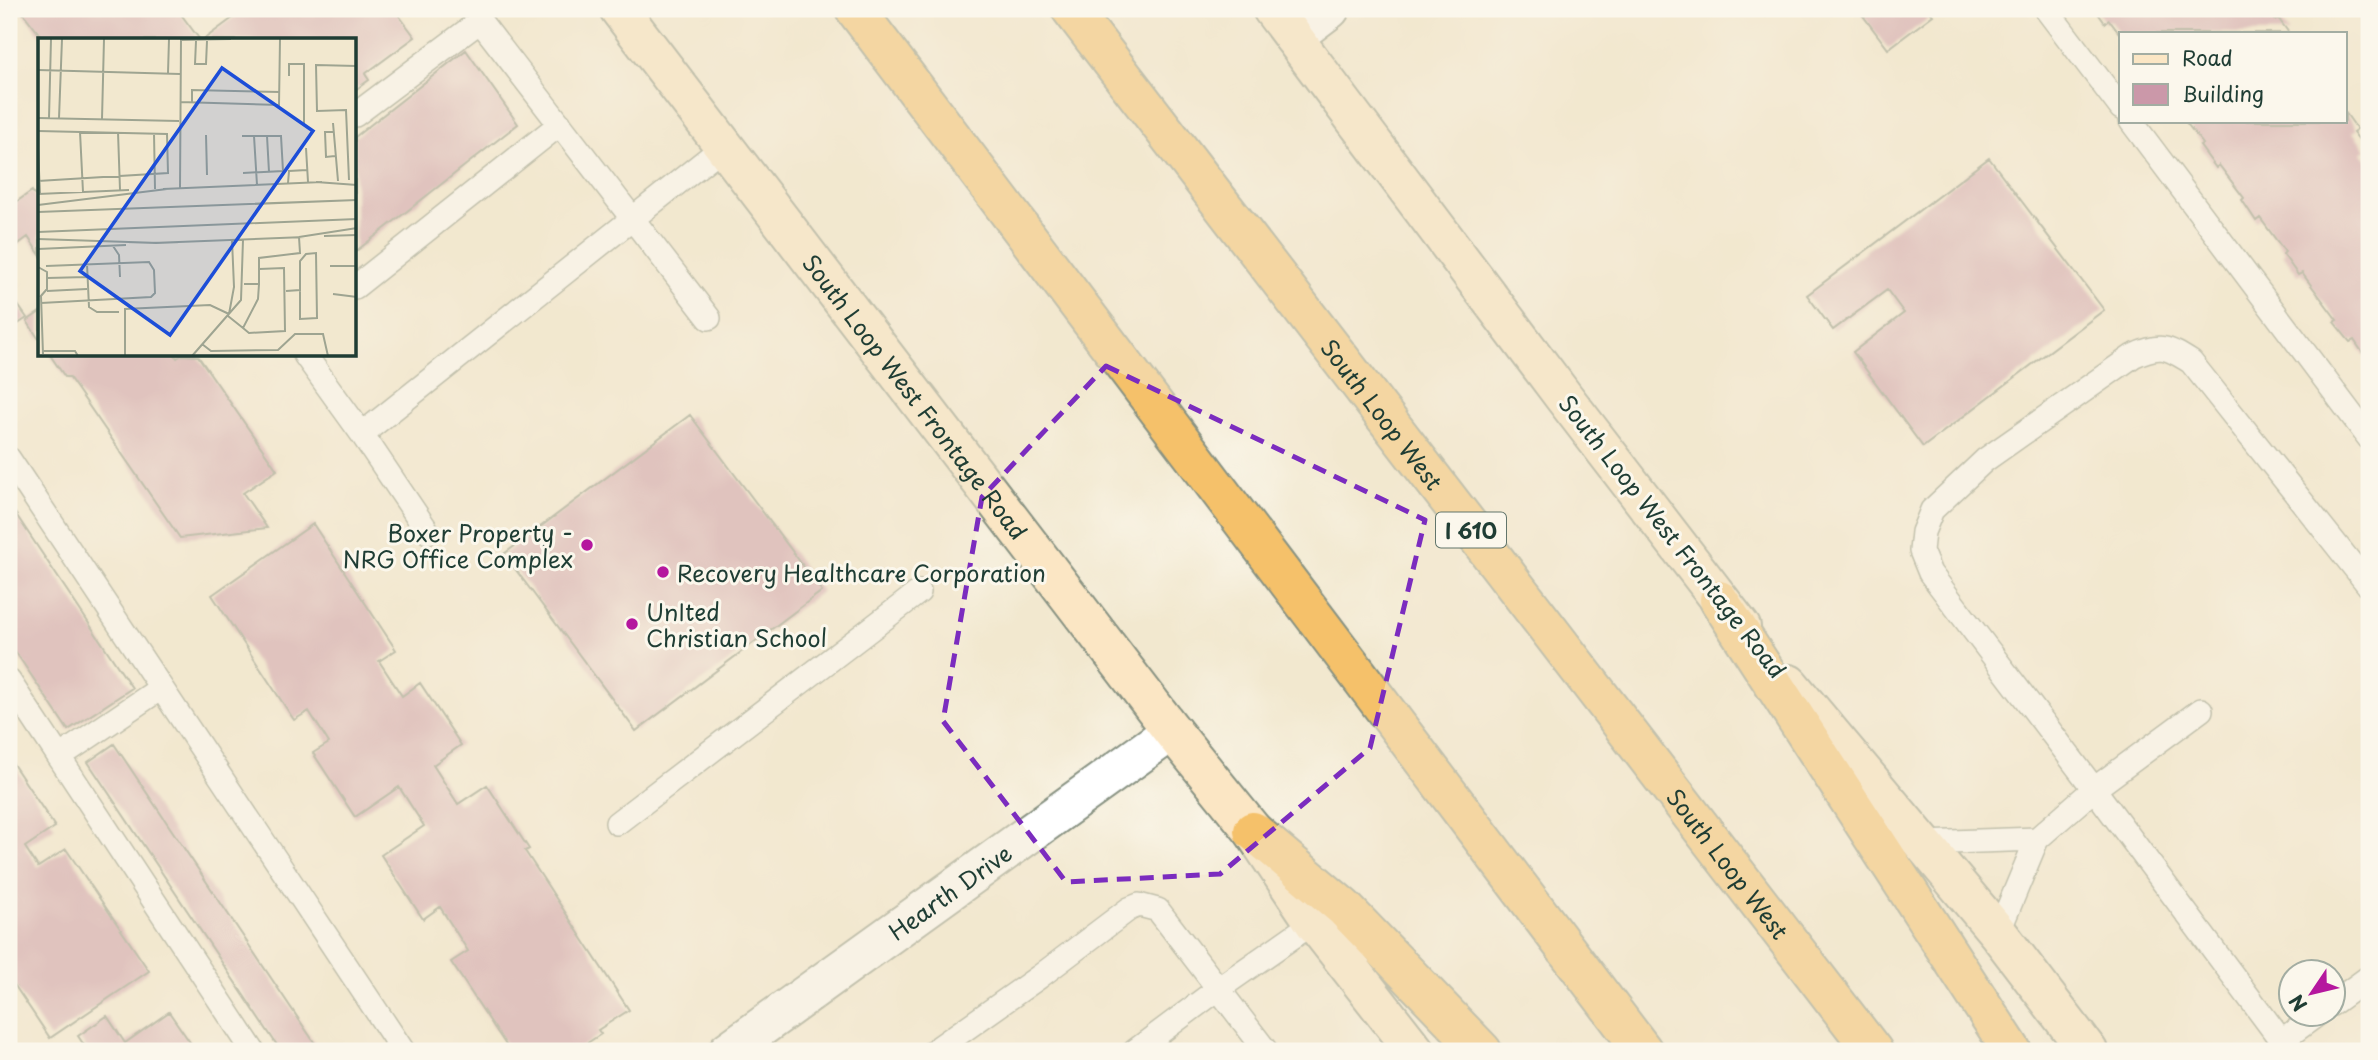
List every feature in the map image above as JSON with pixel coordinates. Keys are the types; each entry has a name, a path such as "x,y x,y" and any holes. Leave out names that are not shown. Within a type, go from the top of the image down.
{"highway":[{"path":"855,9 1643,1051"},
{"name":"South Loop West","path":"1071,9 1873,1051"},
{"path":"1719,600 2012,1051"},
{"path":"1253,831 1344,908 1482,1051"}],"main road":[{"name":"South Loop West Frontage Road","path":"619,9 1172,731 1253,831 1314,922 1415,1051"},
{"name":"South Loop West Frontage Road","path":"1283,23 1719,600 1998,933 2088,1051"}],"street":[{"path":"1283,23 1330,9"},
{"name":"Hearth Drive","path":"728,1051 1172,731"}],"lane":[{"path":"2046,9 2119,105"},
{"path":"357,113 480,20 709,318"},
{"path":"2131,122 2369,438"},
{"path":"357,285 560,124"},
{"path":"362,434 724,146"},
{"path":"2304,1028 2285,1046 1925,564 1921,551 1923,532 1932,510 1985,460 2133,356 2151,347 2169,348 2191,362 2369,586"},
{"path":"306,357 428,532"},
{"path":"9,459 403,1051"},
{"path":"617,823 919,592"},
{"path":"9,681 253,1051"},
{"path":"59,757 161,688"},
{"path":"1998,933 2037,839 2094,789 2201,710"},
{"path":"1922,843 2037,839"},
{"path":"934,1051 1129,909 1139,905 1158,910 1266,1051"},
{"path":"1135,1051 1314,922"},
{"path":"2346,994 2369,977"}],"highlighted area":[{"path":"1106,366 1425,520 1370,748 1220,874 1066,882 943,721 982,497"}],"building":[{"path":"20,9 177,9 199,38 42,38"},
{"path":"245,9 394,9 415,37 365,74 369,80 357,89 357,38 206,38"},
{"path":"1858,9 1928,9 1933,15 1888,49"},
{"path":"2095,9 2267,9 2288,32 2119,33 2109,20 2105,23"},
{"path":"466,50 518,124 357,250 357,135"},
{"path":"2346,113 2357,129 2353,132 2366,149 2362,153 2369,162 2369,362 2354,340 2350,342 2334,322 2337,320 2302,273 2298,275 2260,218 2256,221 2242,200 2244,198 2219,165 2216,168 2200,146 2203,144 2186,122 2346,122"},
{"path":"1989,158 2104,310 1923,447 1853,352 1904,313 1887,290 1833,330 1807,295"},
{"path":"32,191 38,199 38,252 28,237 9,251 9,229 15,225 9,217 9,207"},
{"path":"9,292 27,318 9,330"},
{"path":"38,313 38,338 27,321"},
{"path":"51,357 199,357 277,470 243,493 267,528 180,538 69,377 65,377"},
{"name":"Recovery Healthcare Corporation","path":"690,415 822,591 636,731 504,554"},
{"path":"9,504 132,688 68,730 9,642"},
{"path":"313,524 396,650 379,661 402,696 420,683 461,745 433,765 458,804 487,785 529,849 525,851 629,1010 598,1030 601,1034 575,1051 510,1051 451,962 468,951 440,907 423,919 381,855 424,826 399,787 355,817 313,753 329,743 309,711 294,720 212,595"},
{"path":"114,744 320,1051 281,1051 88,762"},
{"path":"9,758 55,827 25,847 38,867 66,849 149,971 50,1038 9,977"},
{"path":"169,1012 196,1051 88,1051 78,1036 107,1016 125,1043"}],"place":[{"name":"Boxer Property - NRG Office Complex","path":"587,545"},
{"name":"Recovery Healthcare Corporation","path":"663,572"},
{"name":"UnIted Christian School","path":"632,624"}]}
